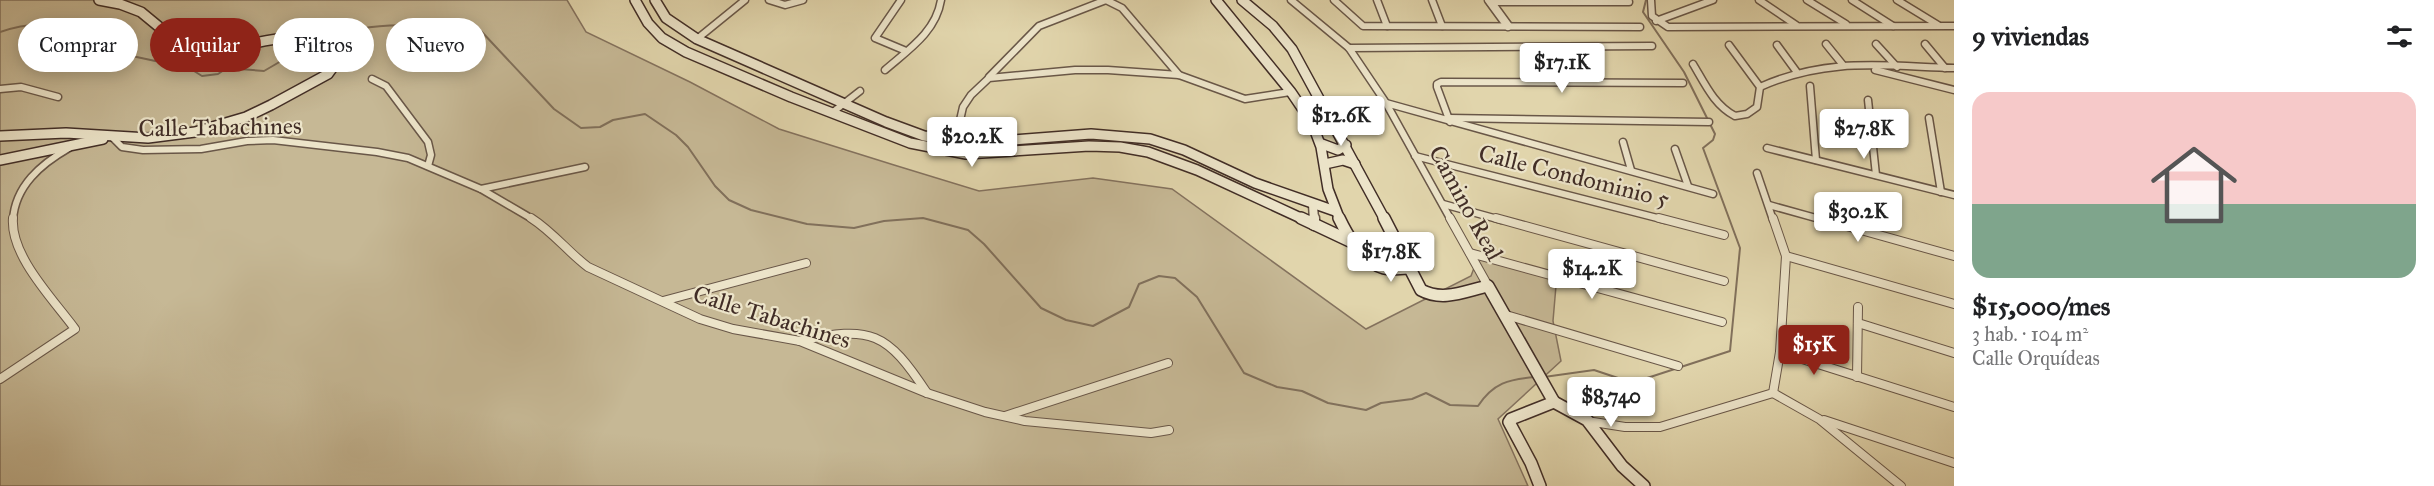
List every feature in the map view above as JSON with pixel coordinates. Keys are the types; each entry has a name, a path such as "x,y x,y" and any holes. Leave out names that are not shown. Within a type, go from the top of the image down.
{"main road":[{"path":"0,160 113,138 172,136 246,117 328,74 341,56 339,48 332,42 316,37 250,49 193,49 173,41 151,18 141,12 122,4 99,0"},
{"path":"635,0 648,23 662,38 686,52 910,143 947,152 995,154 1089,146 1120,147 1148,152 1197,170 1354,243"},
{"path":"655,0 666,18 697,39 924,136 973,143 1091,134 1150,139 1184,150 1255,183 1335,211"},
{"path":"1216,0 1313,124 1322,144 1328,187 1335,211 1354,243 1379,266 1390,269 1408,268"},
{"path":"1242,0 1284,38 1346,145 1421,290 1428,296 1441,297 1488,286"},
{"path":"0,136 66,133 113,138"},
{"path":"1322,144 1338,150 1346,145"},
{"path":"1325,164 1343,160 1355,164"},
{"name":"Camino Real","path":"1488,286 1552,399"},
{"path":"1540,486 1531,463 1509,422 1552,399 1587,420 1622,466 1643,486"}],"street":[{"path":"697,39 744,0"},
{"path":"769,0 784,5 803,0"},
{"path":"901,0 875,38 906,51"},
{"path":"885,70 929,28 939,13 941,0"},
{"path":"954,142 963,107 971,95 1039,26 1106,0 1122,9 1179,75"},
{"name":"Camino Real","path":"1291,0 1349,48 1386,104 1488,286"},
{"path":"1334,0 1360,25 1640,27"},
{"path":"1377,0 1387,26"},
{"path":"1432,0 1442,26"},
{"path":"1651,0 1651,12 1656,21 1665,26 1954,26"},
{"path":"1656,21 1713,0"},
{"path":"1759,0 1796,26"},
{"path":"1807,0 1848,26"},
{"path":"1852,0 1893,26"},
{"path":"1897,0 1940,26"},
{"path":"1489,1 1508,26"},
{"path":"1489,1 1629,2"},
{"path":"1826,44 1843,65"},
{"path":"1876,44 1897,67"},
{"path":"1925,44 1945,68"},
{"path":"1693,64 1712,97 1735,116 1747,114 1756,107 1760,87 1729,45"},
{"path":"1777,45 1796,71"},
{"path":"1349,48 1652,46"},
{"path":"1760,87 1796,71 1843,65 1954,68"},
{"path":"1858,65 1954,90"},
{"path":"988,78 1076,70 1108,70 1179,75 1245,99 1290,92"},
{"path":"372,79 386,86 428,142 431,155 428,166"},
{"path":"1449,120 1437,87 1437,84 1441,82 1683,83"},
{"path":"1810,86 1815,160"},
{"path":"0,89 21,87 58,97"},
{"path":"833,112 860,91"},
{"path":"1868,100 1876,175"},
{"path":"1386,104 1713,194"},
{"path":"1929,118 1941,192"},
{"path":"1449,120 1709,122"},
{"name":"Calle Tabachines","path":"113,138 122,147 159,151 201,149 247,141 273,140 377,152 408,158 481,189 546,228 574,257 588,267 711,322 800,341 927,393 1025,422 1151,433 1169,430"},
{"path":"1623,142 1630,170"},
{"path":"0,379 75,329 24,258 15,241 12,227 14,210 21,190 32,174 48,159 76,144"},
{"path":"1767,148 1954,195"},
{"path":"1676,149 1688,186"},
{"name":"Calle Condominio 5","path":"1415,156 1724,235"},
{"path":"481,189 585,167"},
{"path":"1757,173 1786,256 1779,352 1773,393"},
{"path":"1443,204 1724,281"},
{"path":"1313,205 1314,225"},
{"path":"1769,205 1954,256"},
{"path":"1470,253 1722,322"},
{"path":"1786,256 1954,304"},
{"path":"663,301 807,263"},
{"path":"1857,377 1858,307"},
{"path":"1503,314 1678,366"},
{"path":"1858,323 1954,353"},
{"path":"800,341 821,336 862,332 876,335 890,343 907,362 927,393"},
{"path":"1779,352 1954,408"},
{"path":"1003,416 1168,363"},
{"path":"1587,420 1625,427 1660,427 1773,393 1818,418 1901,486"},
{"path":"1818,418 1954,463"}],"shaded area":[{"path":"0,0 567,0 586,32 690,82 779,129 894,165 979,191 1093,178 1172,189 1366,329 1471,276 1480,252 1557,274 1553,321 1561,361 1498,419 1528,486 0,486"}],"waterway":[{"path":"1544,377 1594,370 1636,384 1641,380 1730,351 1740,248 1703,148 1713,140 1715,134 1684,72 1643,12 1646,0"},
{"path":"0,32 31,25 81,31 81,35 104,38 118,53 160,62 179,71 194,71 202,76 218,74 227,68 264,71 273,66"},
{"path":"374,27 401,25 481,31 554,109 581,128 600,127 613,120 645,114 676,135 688,147 715,186 729,200 751,210 807,224 854,228 884,221 923,218 968,230 984,244 1041,308 1066,320 1093,326 1129,307 1139,284 1159,276 1175,278 1197,297 1244,373 1277,387 1302,391 1328,403 1366,410 1381,403 1412,399 1426,393 1450,405 1478,406 1496,387 1509,381 1535,377"}]}
